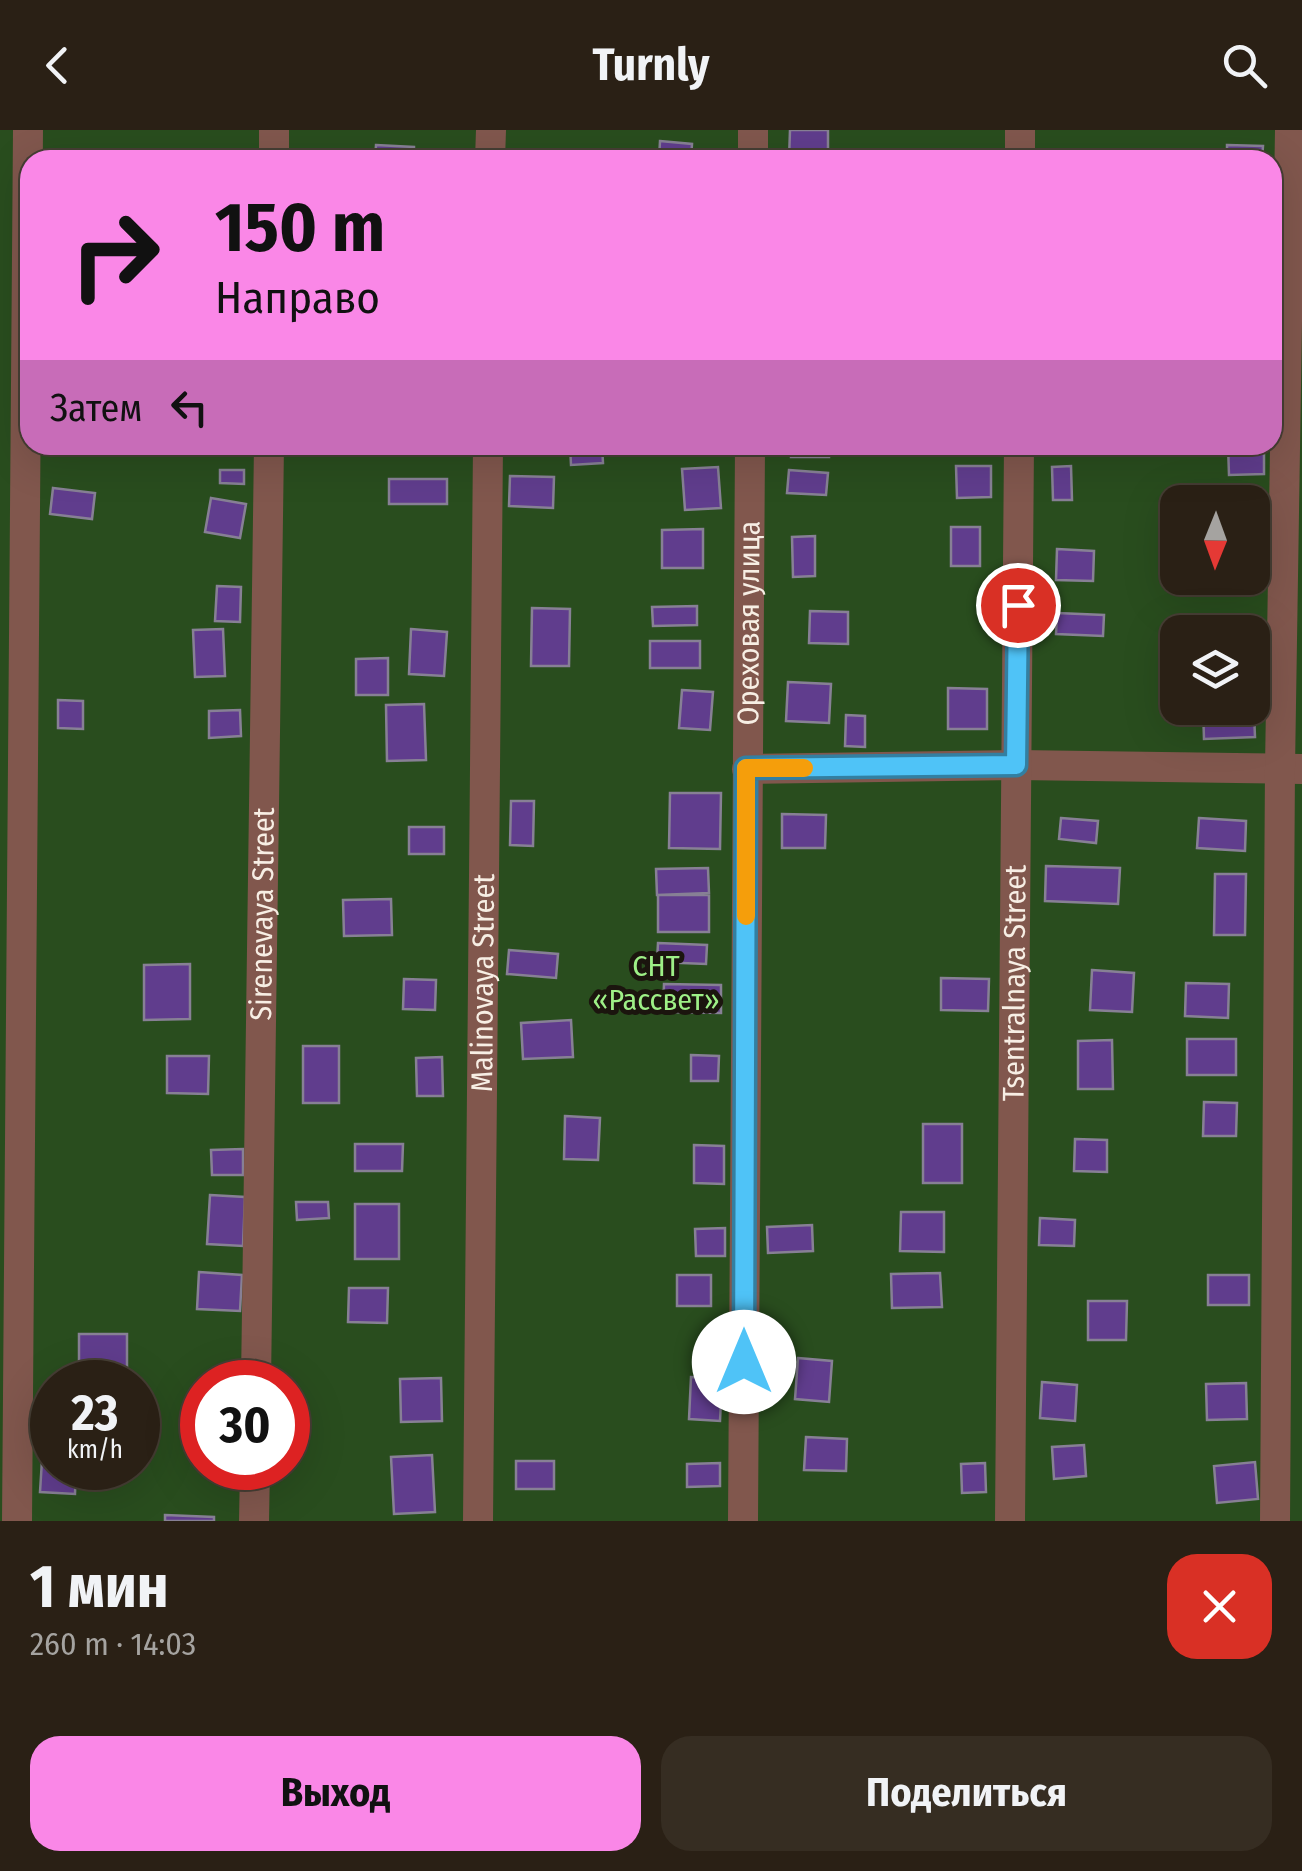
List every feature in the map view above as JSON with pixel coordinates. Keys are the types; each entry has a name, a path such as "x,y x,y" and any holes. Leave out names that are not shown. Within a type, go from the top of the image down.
{"street":[{"path":"1275,1521 1291,769 1290,130"},
{"path":"17,1521 25,455"},
{"name":"Sirenevaya Street","path":"256,1360 270,455"},
{"name":"Malinovaya Street","path":"478,1521 488,455"},
{"name":"Ореховая улица","path":"743,1521 750,455"},
{"name":"Tsentralnaya Street","path":"1010,1521 1018,455"},
{"path":"746,768 1016,765 1291,769"},
{"path":"254,1521 255,1490"}],"green space":[{"name":"СНТ «Рассвет»","path":"0,130 1302,130 1302,1521 0,1521"}],"building":[{"path":"790,130 828,130 828,150 789,150"},
{"path":"660,141 692,144 692,150 660,150"},
{"path":"376,145 414,147 414,150 376,150"},
{"path":"1227,145 1263,146 1263,150 1227,150"},
{"path":"570,455 603,455 603,463 571,465"},
{"path":"791,455 829,455 829,457"},
{"path":"1228,455 1264,455 1264,474 1229,475"},
{"path":"956,466 991,466 991,497 957,498"},
{"path":"1071,466 1072,500 1053,500 1052,467"},
{"path":"718,467 721,508 685,510 682,469"},
{"path":"220,470 244,470 244,484 220,483"},
{"path":"789,470 828,473 826,495 787,493"},
{"path":"510,476 554,477 553,508 509,506"},
{"path":"389,479 447,479 447,504 389,504"},
{"path":"53,488 95,493 92,519 50,514"},
{"path":"211,498 246,504 240,538 205,532"},
{"path":"951,527 980,527 980,566 951,566"},
{"path":"703,529 703,568 662,568 662,530"},
{"path":"815,536 815,576 793,577 792,537"},
{"path":"1057,549 1094,551 1093,581 1056,580"},
{"path":"217,586 241,587 240,622 215,621"},
{"path":"697,606 697,625 653,626 652,607"},
{"path":"532,608 570,609 569,666 531,666"},
{"path":"810,611 848,612 848,644 809,643"},
{"path":"1057,613 1104,615 1103,636 1056,634"},
{"path":"223,629 225,676 195,677 193,630"},
{"path":"411,629 447,632 444,676 409,674"},
{"path":"650,641 700,641 700,668 650,668"},
{"path":"388,658 388,695 356,695 356,659"},
{"path":"788,682 831,684 829,723 786,721"},
{"path":"948,688 987,689 987,729 948,729"},
{"path":"682,690 713,692 710,730 679,728"},
{"path":"58,700 83,701 83,729 58,728"},
{"path":"424,704 426,760 387,761 386,705"},
{"path":"240,710 241,736 209,738 209,711"},
{"path":"846,715 865,716 865,747 845,746"},
{"path":"1204,725 1254,725 1255,737 1204,739"},
{"path":"670,793 721,793 720,849 669,848"},
{"path":"511,801 534,801 533,846 510,845"},
{"path":"782,814 826,815 825,848 782,848"},
{"path":"1061,818 1098,821 1096,843 1059,839"},
{"path":"1199,818 1246,821 1245,851 1197,848"},
{"path":"409,827 444,827 444,854 409,854"},
{"path":"1046,866 1120,868 1118,904 1045,901"},
{"path":"708,868 709,893 657,895 656,869"},
{"path":"1215,874 1246,874 1245,935 1214,935"},
{"path":"658,895 709,895 709,932 658,932"},
{"path":"391,899 392,935 344,936 343,900"},
{"path":"658,943 707,945 706,964 657,962"},
{"path":"509,950 558,954 556,978 507,974"},
{"path":"190,964 190,1019 144,1020 144,965"},
{"path":"1092,970 1134,973 1132,1012 1090,1010"},
{"path":"941,978 989,979 988,1011 941,1010"},
{"path":"404,979 436,980 435,1010 403,1009"},
{"path":"1186,983 1229,984 1228,1018 1185,1016"},
{"path":"664,984 721,985 721,1013 663,1012"},
{"path":"571,1020 573,1057 523,1059 521,1023"},
{"path":"1187,1039 1236,1039 1236,1075 1187,1075"},
{"path":"1112,1040 1113,1089 1078,1089 1078,1041"},
{"path":"303,1046 339,1046 339,1103 303,1103"},
{"path":"691,1055 719,1056 718,1081 691,1081"},
{"path":"167,1056 209,1056 208,1094 167,1093"},
{"path":"442,1057 443,1096 417,1096 416,1058"},
{"path":"1204,1102 1237,1103 1236,1136 1203,1136"},
{"path":"565,1116 600,1118 598,1160 564,1159"},
{"path":"923,1124 962,1124 962,1183 923,1183"},
{"path":"1075,1139 1107,1140 1107,1172 1074,1171"},
{"path":"355,1144 403,1144 402,1171 355,1171"},
{"path":"694,1145 724,1146 724,1184 694,1183"},
{"path":"243,1149 243,1175 212,1175 211,1150"},
{"path":"210,1195 245,1197 243,1246 207,1244"},
{"path":"296,1202 328,1202 329,1218 297,1220"},
{"path":"355,1204 399,1204 399,1259 355,1259"},
{"path":"901,1212 944,1212 944,1252 900,1251"},
{"path":"1040,1218 1075,1220 1074,1246 1039,1245"},
{"path":"812,1225 813,1251 768,1253 767,1227"},
{"path":"725,1228 725,1256 696,1256 695,1229"},
{"path":"199,1272 242,1275 240,1311 197,1309"},
{"path":"940,1273 942,1307 892,1308 891,1274"},
{"path":"677,1275 711,1275 711,1306 677,1306"},
{"path":"1208,1275 1249,1275 1249,1305 1208,1305"},
{"path":"349,1288 388,1288 387,1323 348,1322"},
{"path":"1088,1301 1127,1301 1126,1340 1088,1340"},
{"path":"79,1334 127,1334 127,1360 79,1360"},
{"path":"798,1358 832,1361 829,1402 795,1399"},
{"path":"691,1377 722,1379 720,1421 689,1419"},
{"path":"441,1378 442,1421 401,1422 400,1379"},
{"path":"1042,1382 1077,1385 1075,1421 1040,1418"},
{"path":"1246,1383 1247,1419 1207,1420 1206,1384"},
{"path":"806,1437 847,1439 846,1471 804,1470"},
{"path":"1084,1445 1086,1476 1054,1479 1052,1447"},
{"path":"432,1455 435,1512 394,1514 391,1457"},
{"path":"516,1461 554,1461 554,1489 516,1489"},
{"path":"1255,1462 1258,1499 1217,1503 1214,1466"},
{"path":"720,1463 720,1486 687,1487 687,1464"},
{"path":"985,1463 986,1492 962,1493 961,1464"},
{"path":"40,1490 75,1490 75,1494"},
{"path":"165,1515 214,1517 214,1521 165,1521"}],"slow traffic":[{"path":"746,916 746,768 804,768"}],"route":[{"path":"744,1362 746,768 1016,765 1018,605"}]}
